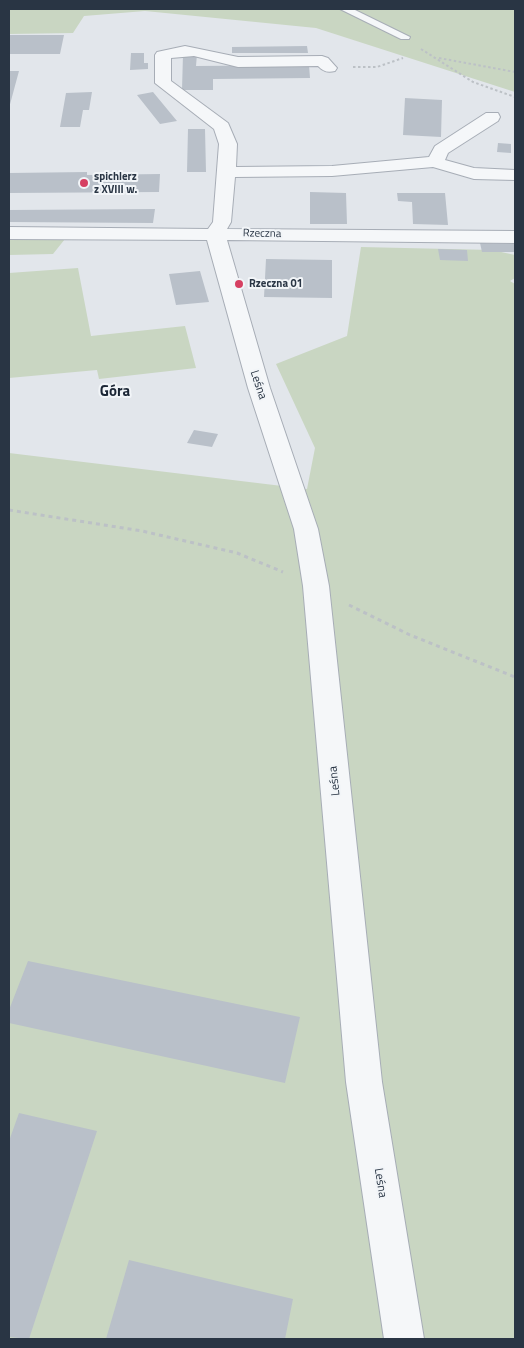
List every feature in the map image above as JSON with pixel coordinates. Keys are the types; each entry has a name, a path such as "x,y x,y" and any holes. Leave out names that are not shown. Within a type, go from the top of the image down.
{"street":[{"path":"215,233 222,222 228,144 222,127 164,83 163,55 174,51 202,51 236,62 322,61 329,68"},
{"path":"435,162 441,150 492,117"},
{"path":"227,172 332,172 435,162 452,170 474,175 515,175"},
{"name":"Rzeczna","path":"9,233 215,233 515,237"},
{"name":"Leśna","path":"215,233 257,381 306,529 316,586 364,1082 404,1339"}],"lane":[{"path":"345,9 405,37"}],"path":[{"path":"405,37 473,82 515,97"},
{"path":"329,68 377,67 400,59 419,48"},
{"path":"436,57 515,72"},
{"path":"9,510 142,532 237,553 316,586 374,619 515,677"}],"green space":[{"path":"9,9 515,9 515,92 316,28 145,11 84,16 73,33 9,34"},
{"path":"65,239 53,254 9,255 9,240"},
{"path":"361,247 492,250 515,255 515,278 510,281 515,284 515,1339 9,1339 9,453 307,489 315,448 276,364 347,336"},
{"path":"78,268 91,336 185,326 196,368 99,379 97,370 9,378 9,273"}],"building":[{"path":"9,35 64,35 60,54 9,54"},
{"path":"307,46 308,53 232,53 232,47"},
{"path":"131,53 144,53 144,63 148,63 148,69 130,70"},
{"path":"183,54 197,54 196,66 309,65 310,78 213,79 213,90 182,90"},
{"path":"9,71 19,71 9,108"},
{"path":"92,92 89,110 83,110 80,127 60,127 66,93"},
{"path":"153,92 177,121 160,124 137,95"},
{"path":"405,98 442,100 441,137 403,135"},
{"path":"188,129 205,129 206,172 187,172"},
{"path":"498,143 511,144 511,153 497,152"},
{"name":"spichlerz z XVIII w.","path":"87,172 87,175 160,174 159,192 9,193 9,173"},
{"path":"310,192 346,193 347,224 310,224"},
{"path":"397,193 445,193 448,225 413,224 412,202 398,201"},
{"path":"155,209 153,223 9,222 9,210"},
{"path":"480,243 515,244 515,252 482,252"},
{"path":"438,249 467,250 468,261 440,260"},
{"path":"266,259 332,260 332,298 264,297"},
{"path":"200,271 209,302 176,305 169,274"},
{"path":"194,430 218,434 212,447 187,443"},
{"path":"28,961 300,1017 285,1083 9,1023 9,1010"},
{"path":"19,1113 97,1131 29,1339 9,1337 9,1141"},
{"path":"129,1260 293,1299 285,1339 106,1339"}],"place":[{"name":"spichlerz z XVIII w.","path":"84,183"},
{"name":"Rzeczna 01","path":"239,284"}],"district":[{"name":"Góra","path":"115,392"}]}
